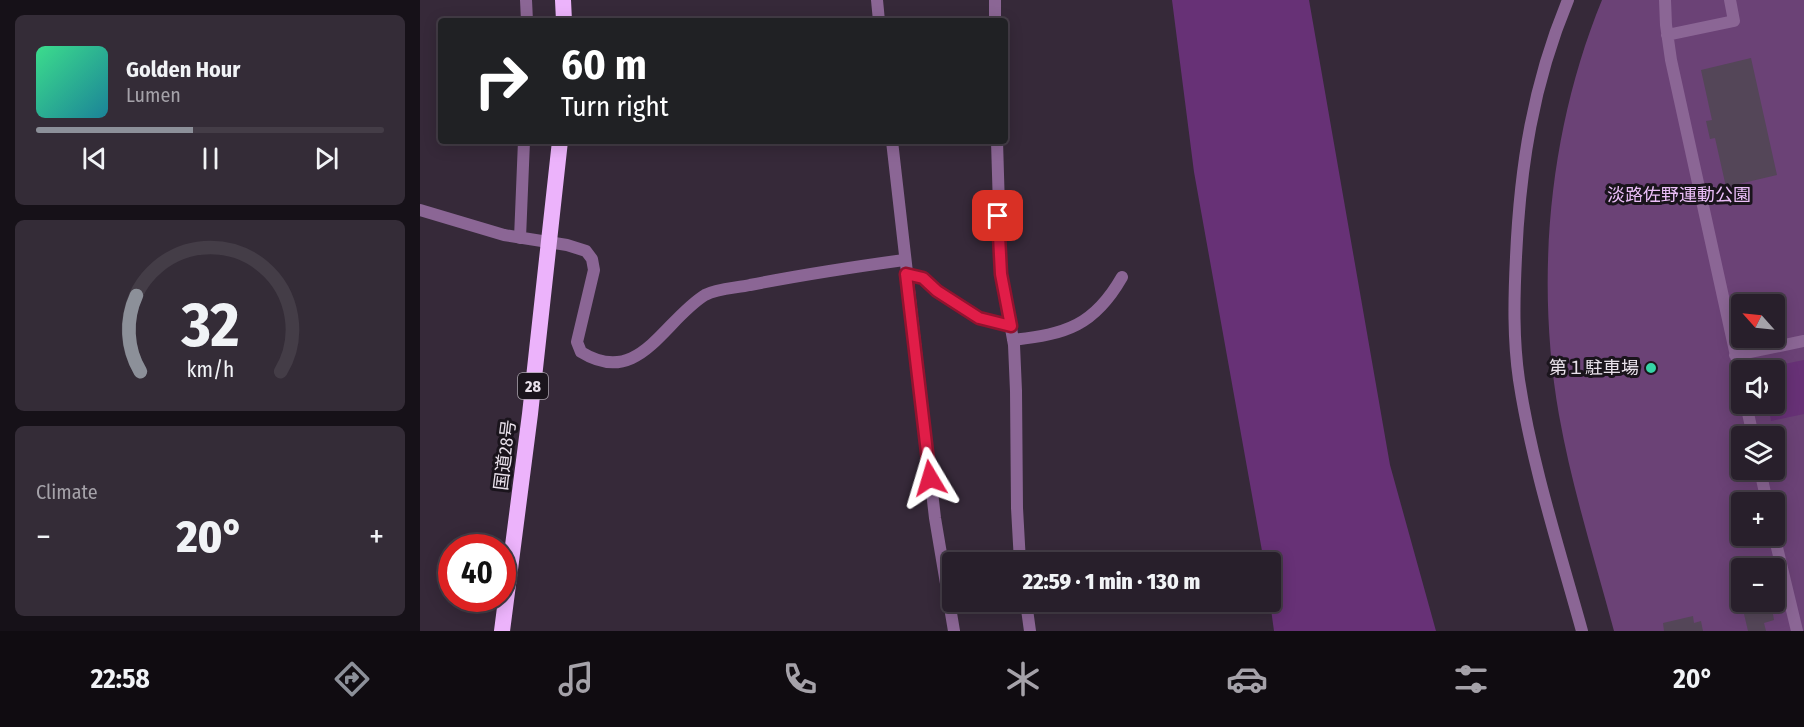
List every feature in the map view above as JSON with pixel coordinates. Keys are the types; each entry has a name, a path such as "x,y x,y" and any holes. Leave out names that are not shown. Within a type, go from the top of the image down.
{"highway":[{"path":"563,0 564,18"},
{"name":"国道28号","path":"502,631 550,243 560,144"}],"street":[{"path":"526,0 527,18"},
{"path":"877,0 879,18"},
{"path":"995,0 995,18"},
{"path":"1568,0 1545,61 1529,130 1518,214 1514,296 1519,378 1527,420 1541,482 1582,631"},
{"path":"1665,0 1667,35 1736,360"},
{"path":"1667,35 1734,21 1730,0"},
{"path":"520,238 524,144"},
{"path":"892,144 935,518 954,631"},
{"path":"997,144 1001,274 1013,340 1016,391 1019,552"},
{"path":"420,210 504,235 567,245 586,251 592,259 594,270 577,342 581,352 603,363 621,362 642,353 687,308 708,293 816,272 904,260"},
{"path":"906,274 923,278 937,291 979,318 1011,326"},
{"path":"1013,340 1062,332 1091,316 1104,306 1122,277"},
{"path":"1735,355 1804,341"},
{"path":"1777,546 1797,631"},
{"path":"1027,612 1030,631"}],"green space":[{"name":"淡路佐野運動公園","path":"1602,0 1804,0 1804,631 1614,631 1564,442 1552,363 1548,310 1548,258 1559,152 1584,49"}],"shaded area":[{"path":"1172,0 1309,0 1390,465 1436,631 1274,631 1271,612 1281,612 1281,552 1262,552 1194,172"},
{"path":"1804,360 1804,414 1771,421 1770,414 1785,414 1785,364"}],"building":[{"path":"1751,58 1777,175 1726,187 1715,138 1710,139 1706,121 1712,120 1701,70"},
{"path":"1773,612 1774,620 1764,623 1766,631 1748,631 1744,614"},
{"path":"1693,616 1694,623 1701,621 1703,631 1664,631 1663,623"}],"place":[{"name":"第１駐車場","path":"1651,368"}],"route":[{"path":"930,478 906,274 923,278 957,306 979,318 1011,326 1001,274 998,216"}]}
